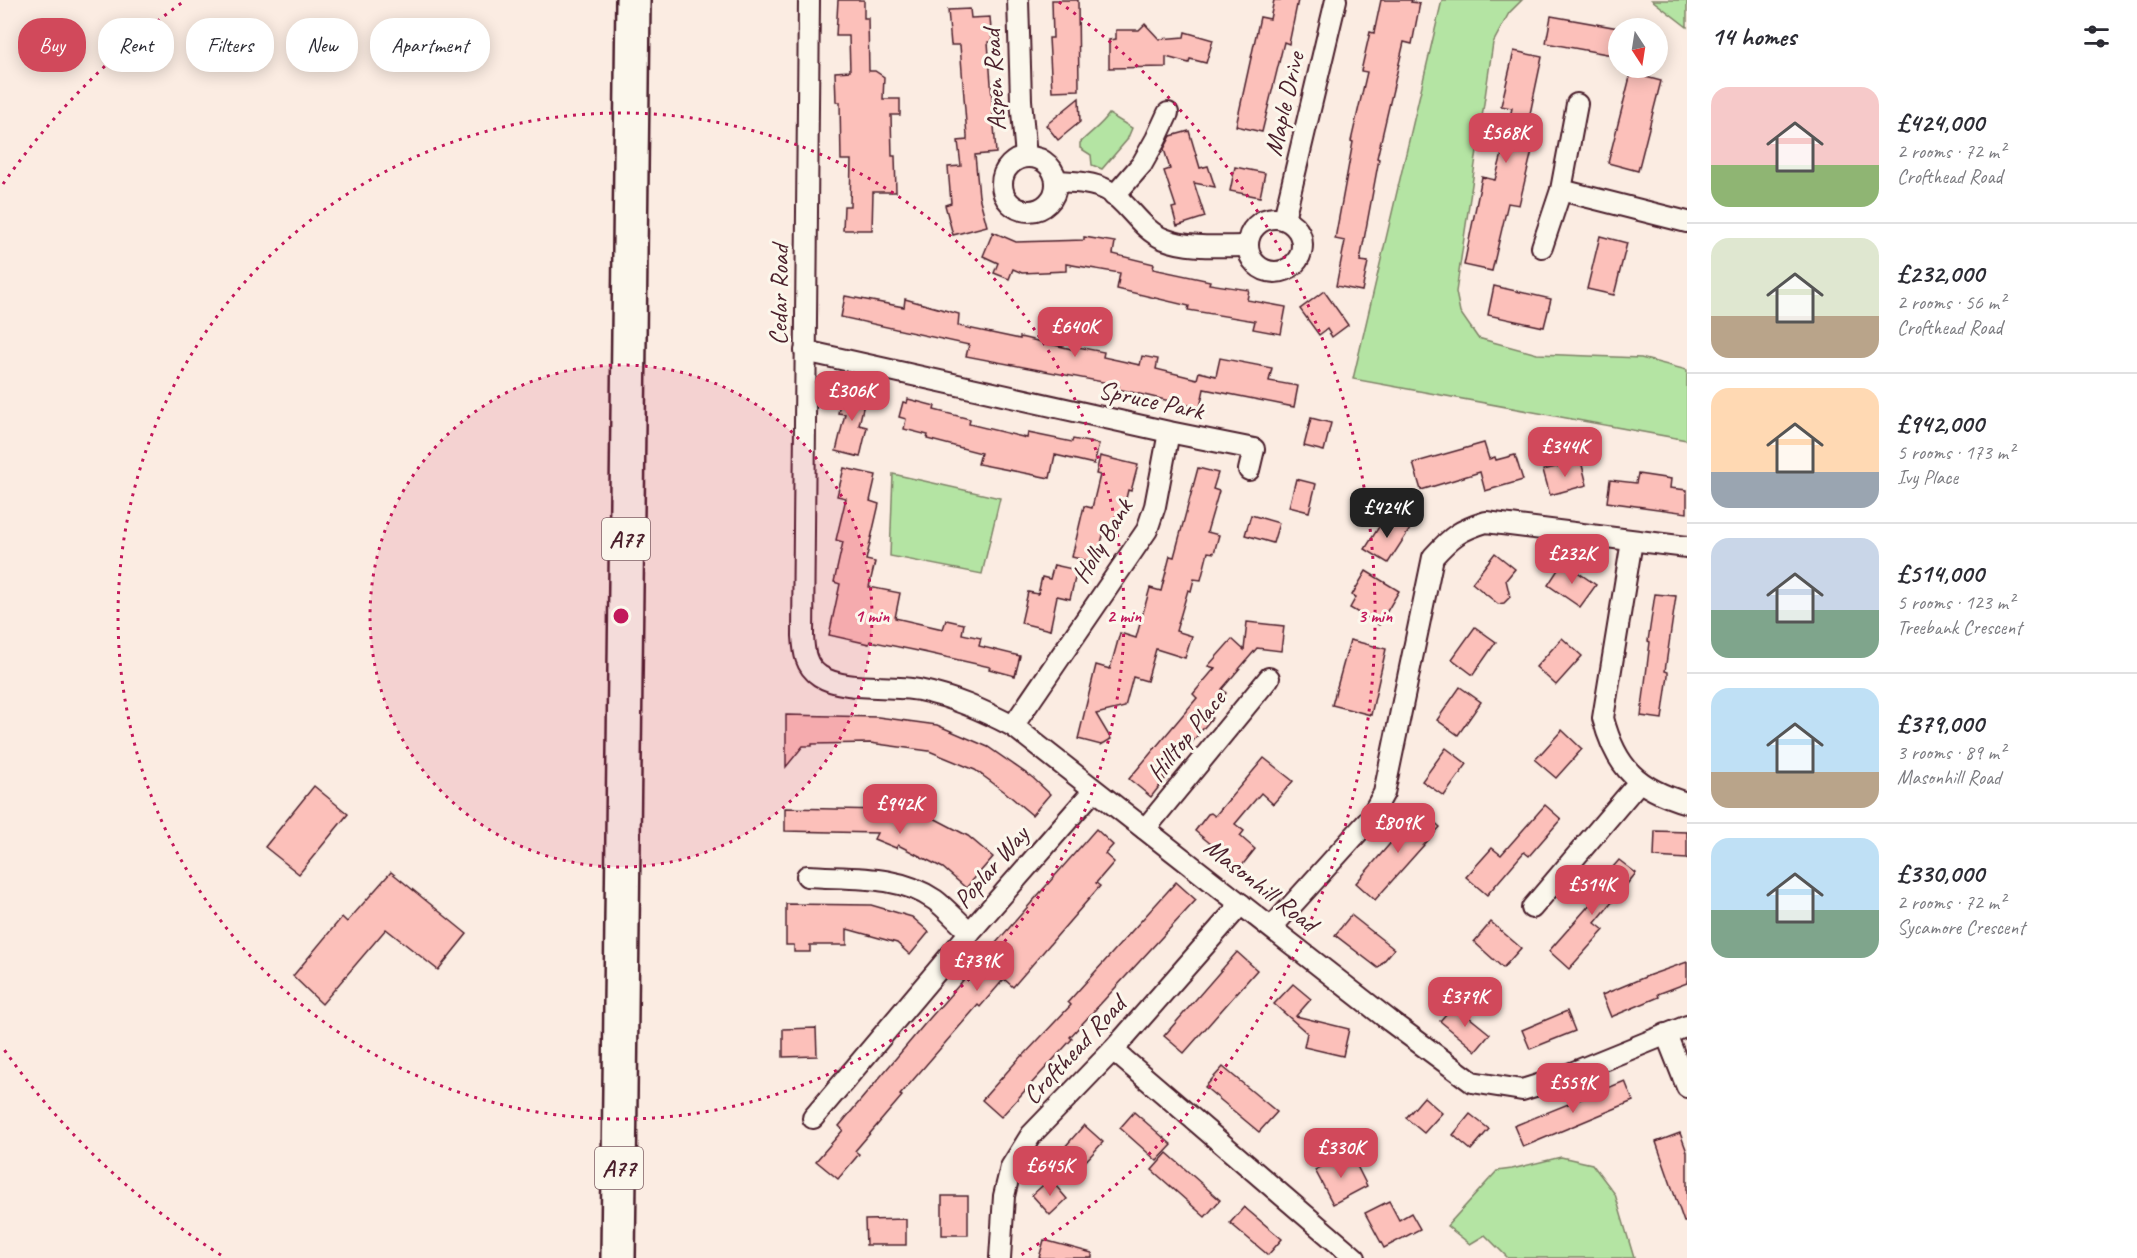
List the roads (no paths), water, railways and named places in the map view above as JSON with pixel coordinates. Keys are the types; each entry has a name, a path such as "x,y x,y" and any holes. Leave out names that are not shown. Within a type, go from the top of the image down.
{"highway":[{"name":"A77","path":"618,1258 633,0"}],"street":[{"name":"Cedar Road","path":"807,663 803,636 809,0"},
{"name":"Aspen Road","path":"1018,0 1020,100 1026,157"},
{"name":"Maple Drive","path":"1284,219 1336,0"},
{"path":"1542,246 1560,190 1577,104"},
{"path":"1114,196 1142,164 1168,113"},
{"path":"1026,157 1037,158 1046,163 1053,171 1056,181 1056,190 1046,206 1029,211 1012,206 1002,190 1002,181 1010,165 1026,157"},
{"path":"1056,181 1088,183 1108,190 1162,238 1189,245 1247,246"},
{"path":"1560,190 1687,222"},
{"path":"1271,218 1284,219 1293,224 1302,241 1297,260 1282,271 1263,269 1255,263 1247,246 1250,233 1258,222 1271,218"},
{"name":"Spruce Park","path":"805,351 1254,449 1249,470"},
{"name":"Holly Bank","path":"1013,726 1147,530 1155,506 1169,432"},
{"path":"1272,927 1369,820 1383,793 1433,557 1448,541 1463,529 1486,522 1687,547"},
{"path":"1632,541 1603,718 1608,738 1621,763 1639,782 1663,796 1687,803"},
{"name":"Masonhill Road","path":"807,663 818,675 834,683 917,690 957,700 1013,726 1390,1021 1472,1082 1522,1090 1554,1080 1687,1026"},
{"name":"Hilltop Place","path":"1146,829 1269,678"},
{"path":"1532,908 1639,782"},
{"name":"Poplar Way","path":"813,1118 1094,790"},
{"path":"807,876 893,881 916,889 935,901 970,932"},
{"name":"Crofthead Road","path":"1000,1258 1004,1196 1011,1167 1031,1135 1113,1050 1241,904"},
{"path":"1666,1034 1687,1088"},
{"path":"1113,1050 1346,1255"}]}
